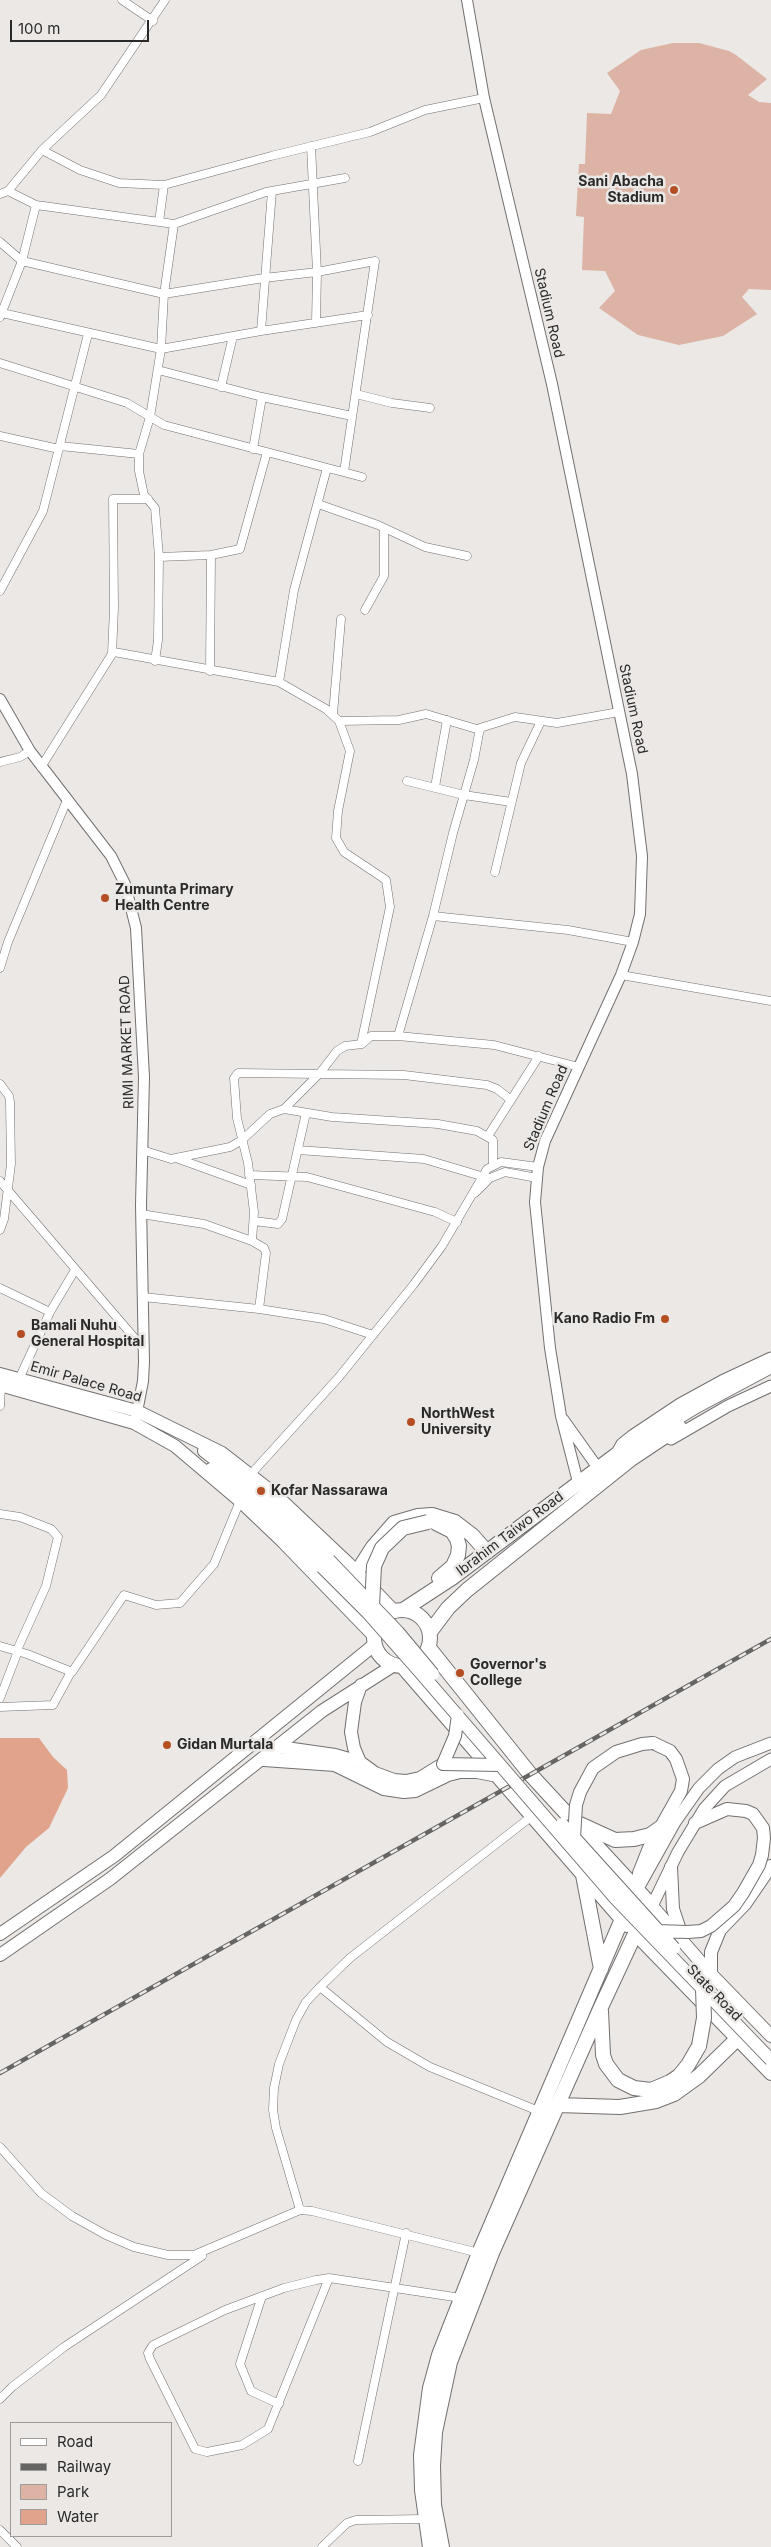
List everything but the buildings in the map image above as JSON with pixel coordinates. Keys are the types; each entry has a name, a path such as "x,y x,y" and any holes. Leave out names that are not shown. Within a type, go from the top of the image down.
{"highway":[{"path":"623,1455 771,1366"},
{"path":"698,1410 771,1376"},
{"name":"Ibrahim Taiwo Road","path":"399,1610 416,1602 487,1552 598,1468 623,1455"},
{"name":"Ibrahim Taiwo Road","path":"430,1632 448,1608 467,1590 618,1470 623,1455"},
{"path":"357,1572 390,1527 400,1520 418,1516 432,1515 456,1522 472,1535 487,1552"},
{"path":"372,1606 372,1575 376,1558 382,1548 403,1528 428,1522 444,1526 452,1531 457,1539 458,1555 453,1566 430,1584 416,1602"},
{"path":"398,1666 418,1661 429,1648 430,1632 420,1616 399,1610 384,1616 377,1624 374,1640 381,1658 398,1666 499,1770 532,1816 635,1934"},
{"path":"429,1648 530,1774 652,1906 635,1934 600,2007 492,2253 460,2333 448,2371 435,2432 433,2466 434,2505 442,2547"},
{"path":"264,1759 335,1764 384,1788 398,1791 415,1790 448,1774 460,1771 499,1770"},
{"path":"571,1818 615,1840 634,1840 650,1835 660,1828"},
{"path":"582,1874 601,1970"},
{"path":"430,2547 422,2490 424,2422 439,2355 480,2252 622,1919 637,1890"},
{"path":"600,2007 603,2054 611,2073 626,2086 650,2090 679,2076 699,2046 704,2018 703,1989"},
{"path":"558,2105 620,2107 656,2101 674,2094 699,2076 737,2039"}],"main road":[{"name":"Ibrahim Taiwo Road","path":"623,1455 622,1444 680,1404 722,1381 771,1358"},
{"name":"Emir Palace Road","path":"0,1374 136,1417 209,1445 251,1474 399,1610"},
{"name":"Emir Palace Road","path":"0,1385 136,1417 175,1446 240,1501 360,1619 374,1640"},
{"name":"Ibrahim Taiwo Road","path":"618,1470 640,1460 728,1406 771,1386"},
{"path":"177,1432 254,1488 325,1563 458,1715 499,1770 616,1899 771,2060"},
{"path":"175,1446 225,1478 325,1563 398,1632 574,1838 771,2049"},
{"path":"0,1934 114,1856 374,1640"},
{"path":"0,1955 110,1879 264,1759 322,1711 361,1686 398,1666"},
{"path":"360,1762 354,1748 351,1732 354,1702 361,1686"},
{"path":"279,1747 360,1762 383,1777 406,1781 420,1778 443,1764 455,1736 458,1715"},
{"path":"574,1838 576,1805 585,1780 593,1768 616,1752 642,1744 653,1743 670,1751 676,1759 683,1779 680,1790 639,1873 637,1890"},
{"path":"637,1890 675,1822 699,1788 718,1769 735,1757 771,1743"},
{"path":"652,1906 704,1809 725,1786 771,1759"},
{"path":"443,1764 499,1770"},
{"path":"658,1930 688,1932 701,1931 711,1926 734,1906 744,1893 759,1865 764,1838 762,1828 753,1814 746,1811 727,1809 695,1823"},
{"path":"711,1974 711,1952 720,1930 745,1904 771,1866"},
{"path":"671,1868 672,1909 676,1924 688,1946"},
{"name":"State Road","path":"652,1906 711,1974 771,2036"},
{"name":"State Road","path":"635,1934 771,2074"}],"street":[{"path":"122,0 153,21"},
{"path":"0,194 8,191 42,150 101,95 153,21 165,0"},
{"name":"Stadium Road","path":"467,0 484,98 552,384 638,809 642,856 640,914 633,942 621,975 545,1141 538,1167 535,1202 550,1348 561,1416 578,1482"},
{"path":"42,150 80,170 119,183 164,185 370,132 425,110 484,98"},
{"path":"311,146 317,272 316,324"},
{"path":"8,191 36,205 174,224 272,191 345,178"},
{"path":"159,222 164,185"},
{"path":"261,331 272,191"},
{"path":"36,205 22,261 1,315 161,349 261,331 368,315"},
{"path":"155,661 158,640 159,557 155,508 144,495 140,478 139,454 150,417 158,370 164,294 174,224"},
{"path":"0,242 22,261 164,294 264,278 317,272 375,261 344,472"},
{"path":"0,591 43,511 88,334"},
{"path":"221,386 232,336"},
{"path":"0,363 132,405 150,417 171,427 362,477"},
{"path":"158,370 262,397 352,416"},
{"path":"356,394 392,403 430,408"},
{"path":"253,449 262,397"},
{"path":"0,436 60,448 139,454"},
{"path":"159,557 211,555 240,549 267,452"},
{"path":"279,682 294,590 327,468"},
{"path":"41,767 112,654 114,499 148,498"},
{"path":"318,504 384,528 425,547 467,556"},
{"path":"365,610 384,576 384,528"},
{"path":"210,671 211,555"},
{"path":"332,714 341,619"},
{"path":"112,654 114,652 155,661 279,682 332,714 339,721 350,751 338,811 336,838 344,852 386,880 390,906 360,1044"},
{"name":"RIMI MARKET ROAD","path":"0,699 41,767 111,856 122,877 133,910 136,928 144,1077 141,1214 144,1381 136,1417"},
{"path":"398,1036 433,916 482,726 515,717 556,723 619,712"},
{"path":"339,721 399,720 426,714 480,730"},
{"path":"435,788 447,720"},
{"path":"495,872 521,763 541,721"},
{"path":"0,762 20,757 30,751"},
{"path":"407,781 464,795 511,802"},
{"path":"0,968 8,942 67,800"},
{"path":"433,916 568,930 633,942"},
{"path":"621,975 771,1000"},
{"path":"142,1150 164,1158 176,1158 230,1146 242,1140 270,1114 284,1109 320,1073 341,1047 360,1044 371,1036 398,1036 494,1045 579,1067"},
{"path":"488,1136 539,1056"},
{"path":"252,1241 254,1220 251,1185 237,1118 234,1078 238,1073 404,1075 474,1082 497,1089 511,1100"},
{"path":"0,1084 10,1102 11,1164 9,1190 0,1230"},
{"path":"284,1109 332,1118 438,1124 477,1131 488,1136 494,1143 493,1165"},
{"path":"254,1220 280,1223 293,1176 306,1113"},
{"path":"298,1150 424,1159 481,1176"},
{"path":"176,1158 251,1185"},
{"path":"251,1474 339,1377 442,1246 472,1196 481,1176 493,1165 501,1162 538,1167"},
{"path":"472,1196 490,1178 504,1172 537,1178"},
{"path":"249,1175 293,1176 357,1190 434,1212 457,1222"},
{"path":"0,1181 144,1349"},
{"path":"141,1214 204,1224 252,1241 264,1248 266,1253 259,1309"},
{"path":"19,1379 50,1312 75,1270"},
{"path":"0,1288 50,1312"},
{"path":"143,1297 259,1309 324,1319 373,1335"},
{"path":"0,1385 0,1406"},
{"name":"Stadium Road","path":"561,1416 598,1468"},
{"path":"0,1707 53,1705 71,1672 74,1671 124,1595 156,1605 180,1603 214,1564 240,1501"},
{"path":"0,1514 20,1518 51,1529 58,1538 46,1586 17,1651 0,1698"},
{"path":"0,1646 71,1672"},
{"path":"300,2210 276,2128 273,2110 274,2088 279,2064 296,2020 306,2002 350,1958 532,1816"},
{"path":"320,1987 387,2042 430,2067 541,2112"},
{"path":"0,2147 8,2159 41,2193 72,2216 134,2247 168,2255 194,2255 214,2248 286,2214 300,2210 480,2252"},
{"path":"0,2164 8,2159"},
{"path":"358,2461 406,2234"},
{"path":"0,2399 12,2387 64,2347 214,2248"},
{"path":"329,2278 268,2429 242,2445 207,2452 199,2451 191,2446 148,2353 153,2345 225,2310 284,2288 329,2278 461,2298"},
{"path":"262,2296 240,2364 251,2392 279,2404"},
{"path":"322,2547 340,2529 356,2520 425,2519"},
{"path":"0,2530 17,2547"}],"green space":[{"name":"Sani Abacha Stadium","path":"673,43 699,43 729,51 736,55 767,79 748,95 759,102 771,103 771,290 749,289 742,297 757,314 723,336 679,345 638,335 599,308 615,291 605,271 582,270 584,217 576,216 579,164 585,164 587,113 611,114 620,91 607,73 641,50"}],"water":[{"path":"0,1738 39,1738 53,1757 67,1770 68,1788 49,1828 26,1847 0,1878"}],"railway":[{"path":"0,2073 771,1639"}],"place":[{"name":"Sani Abacha Stadium","path":"674,190"},
{"name":"Zumunta Primary Health Centre","path":"105,898"},
{"name":"Kano Radio Fm","path":"665,1319"},
{"name":"Bamali Nuhu General Hospital","path":"21,1334"},
{"name":"NorthWest University","path":"411,1422"},
{"name":"Kofar Nassarawa","path":"261,1491"},
{"name":"Governor's College","path":"460,1673"},
{"name":"Gidan Murtala","path":"167,1745"}]}
